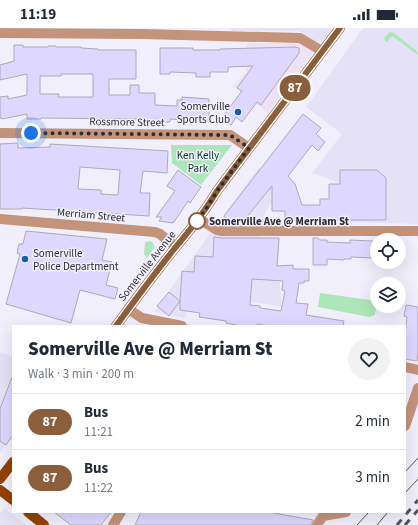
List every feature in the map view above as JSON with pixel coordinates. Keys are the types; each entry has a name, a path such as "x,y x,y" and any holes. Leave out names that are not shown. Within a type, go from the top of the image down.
{"main road":[{"name":"Somerville Avenue","path":"117,325 199,219 217,191 340,28"},
{"path":"0,479 12,463"},
{"path":"0,490 12,499"},
{"path":"29,513 44,525"}],"street":[{"path":"0,33 143,34 300,38 322,51"},
{"name":"Rossmore Street","path":"0,133 230,135 249,148"},
{"name":"Merriam Street","path":"0,219 155,232 160,234 176,247"},
{"path":"199,219 217,230 222,231 418,231"},
{"path":"128,309 142,318 177,325"},
{"path":"406,367 418,370"},
{"path":"406,423 418,388"},
{"path":"113,525 120,513"},
{"path":"316,525 321,514 334,513"}],"shaded area":[{"path":"231,28 333,28 323,41 319,42 299,31 231,31"},
{"path":"363,28 418,28 418,224 338,222 339,183 312,173 342,134 306,107"},
{"path":"298,42 313,51 313,53 268,113 233,86 246,72 247,43"},
{"path":"259,167 282,185 260,222 258,237 280,238 278,264 282,307 251,302 191,296 185,318 154,312 206,239"},
{"path":"0,352 12,357 12,377 8,385 12,387 12,436 0,453"},
{"path":"4,508 27,525 0,525 0,513"}],"green space":[{"path":"390,32 394,33 418,52 418,55 392,36 387,42 385,41 384,38"},
{"name":"Ken Kelly Park","path":"171,145 232,145 201,185 172,163"},
{"path":"150,241 155,247 147,258 144,254 145,242"},
{"path":"320,293 370,300 370,313 375,313 375,315 369,317 318,307"}],"building":[{"path":"14,45 23,45 23,47 56,46 81,47 98,50 136,50 136,79 109,79 109,95 130,95 130,85 139,85 139,93 155,93 155,105 177,106 177,100 182,100 182,97 209,99 209,118 206,123 202,121 191,120 185,122 184,120 170,119 170,122 142,122 142,119 27,119 27,114 2,119 0,118 0,97 8,96 8,99 27,95 27,74 0,80 0,65 14,61","holes":["61,74 93,74 93,97 58,97 59,94 40,94 40,76 61,76"]},
{"path":"160,48 220,50 299,48 299,53 261,105 257,102 242,122 236,117 231,125 221,119 242,91 237,88 253,66 228,67 228,72 210,72 210,77 196,77 196,73 170,72 170,74 160,74"},
{"path":"303,114 321,128 316,134 325,142 318,151 312,145 288,176 295,184 302,205 320,205 320,199 329,199 329,184 340,184 340,170 377,170 386,178 386,220 336,220 325,222 285,220 285,211 272,211 272,186 245,219 243,218 240,221 227,221 225,219 224,216"},
{"path":"18,143 18,148 50,147 50,144 168,151 167,173 143,171 140,193 150,193 149,216 22,208 0,209 0,144","holes":["80,167 120,170 118,195 101,194 101,190 78,189"]},
{"path":"178,170 201,187 190,203 188,201 173,223 159,221 162,217 156,217 175,191 167,186"},
{"path":"26,231 107,239 102,260 112,262 106,285 118,288 115,299 80,290 71,323 6,304 20,254 17,253 19,244 23,244"},
{"path":"214,237 279,238 277,266 293,265 293,269 309,269 309,281 299,283 296,303 308,304 306,315 344,321 343,325 236,325 226,323 226,321 199,317 200,313 180,310 182,271 194,272 195,256 213,257","holes":["252,279 283,281 282,290 285,291 281,311 250,305"]},
{"path":"313,238 327,240 327,242 350,243 350,240 370,241 370,258 351,257 351,259 344,260 327,259 327,265 313,265"},
{"path":"169,292 180,301 169,316 157,306"},
{"path":"406,305 418,307 417,361 406,359 407,317 404,316 405,313 406,313"},
{"path":"12,377 12,436 6,445 0,441 0,409"},
{"path":"55,513 110,513 101,525 71,525"},
{"path":"141,513 274,513 313,520 311,525 135,525"}],"tram line":[{"path":"406,471 418,458"},
{"path":"406,492 418,479"},
{"path":"357,525 368,513"},
{"path":"377,525 387,513"}],"railway":[{"path":"397,525 418,500"},
{"path":"405,525 418,510"}],"bus line":[{"name":"87","path":"117,325 156,272 191,230 217,191 340,28"}],"place":[{"name":"Somerville Sports Club","path":"238,112"},
{"name":"Somerville Ave @ Merriam St","path":"197,221"},
{"name":"Somerville Police Department","path":"25,259"}],"route":[{"path":"31,133 230,135 249,148 197,221"}]}
